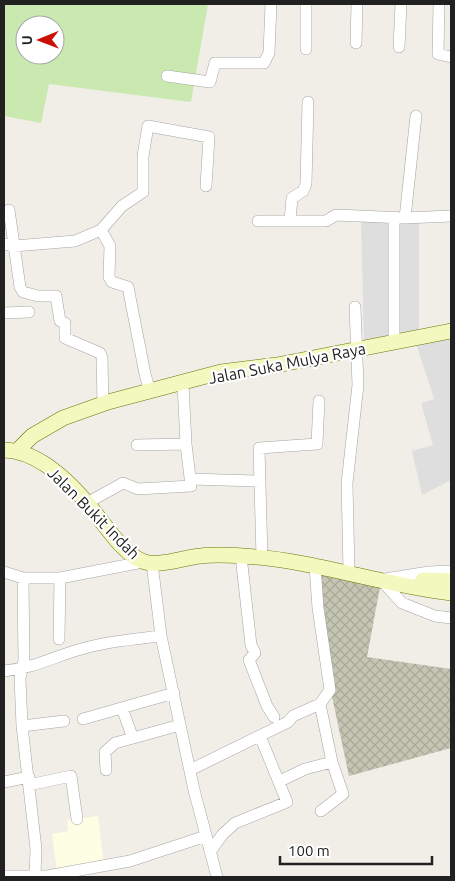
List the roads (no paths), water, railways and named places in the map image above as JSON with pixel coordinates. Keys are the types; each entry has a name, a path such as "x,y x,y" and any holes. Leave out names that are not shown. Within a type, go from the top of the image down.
{"main road":[{"name":"Jalan Suka Mulya Raya","path":"10,450 62,418 103,403 183,384 221,372 278,365 451,331"},
{"name":"Jalan Bukit Indah","path":"10,450 49,468 87,502 124,548 148,562 201,556 262,557 348,571 411,588 451,593"},
{"name":"Jalan Bukit Indah","path":"381,580 451,581"}],"street":[{"path":"167,76 210,82 215,63 264,63 269,53 271,4"},
{"path":"306,4 306,48"},
{"path":"356,43 357,4"},
{"path":"399,47 402,4"},
{"path":"439,4 437,51 442,57 451,57"},
{"path":"290,220 292,198 306,184 308,102"},
{"path":"406,218 416,116"},
{"path":"9,245 75,241 101,230 122,206 143,192 143,156 148,126 209,137 206,186"},
{"path":"9,210 9,245 23,292 38,296 56,296 60,321 65,323 66,338 100,353 102,358 103,403"},
{"path":"258,221 326,221 336,214 406,218 451,216"},
{"path":"394,223 394,343"},
{"path":"101,230 110,246 109,277 112,282 128,287 144,374 150,392"},
{"path":"348,571 347,482 350,439 358,392 355,307"},
{"path":"4,313 29,312"},
{"path":"87,502 123,483 138,489 191,486 186,444 183,384"},
{"path":"262,557 259,448 317,444 319,401"},
{"path":"137,445 186,444"},
{"path":"191,479 260,481"},
{"path":"241,556 251,645 255,653 249,660 264,699 274,717"},
{"path":"4,572 23,578 60,578 148,562 180,725 216,877"},
{"path":"190,770 288,722 293,716 320,704 330,690 318,608 315,566"},
{"path":"381,580 429,572 451,571"},
{"path":"23,578 23,669 20,678 22,726 36,849 35,876"},
{"path":"59,639 60,578"},
{"path":"381,580 402,603 436,616 451,618"},
{"path":"4,671 23,669 87,647 161,636"},
{"path":"83,719 174,693"},
{"path":"320,704 332,762 342,794 321,811"},
{"path":"122,708 131,733"},
{"path":"22,726 64,721"},
{"path":"106,770 105,752 115,743 180,725"},
{"path":"210,852 222,834 236,823 288,802 260,736"},
{"path":"280,781 304,769 332,762"},
{"path":"4,782 71,776 77,819"},
{"path":"4,876 48,876 130,861 206,836"}]}
